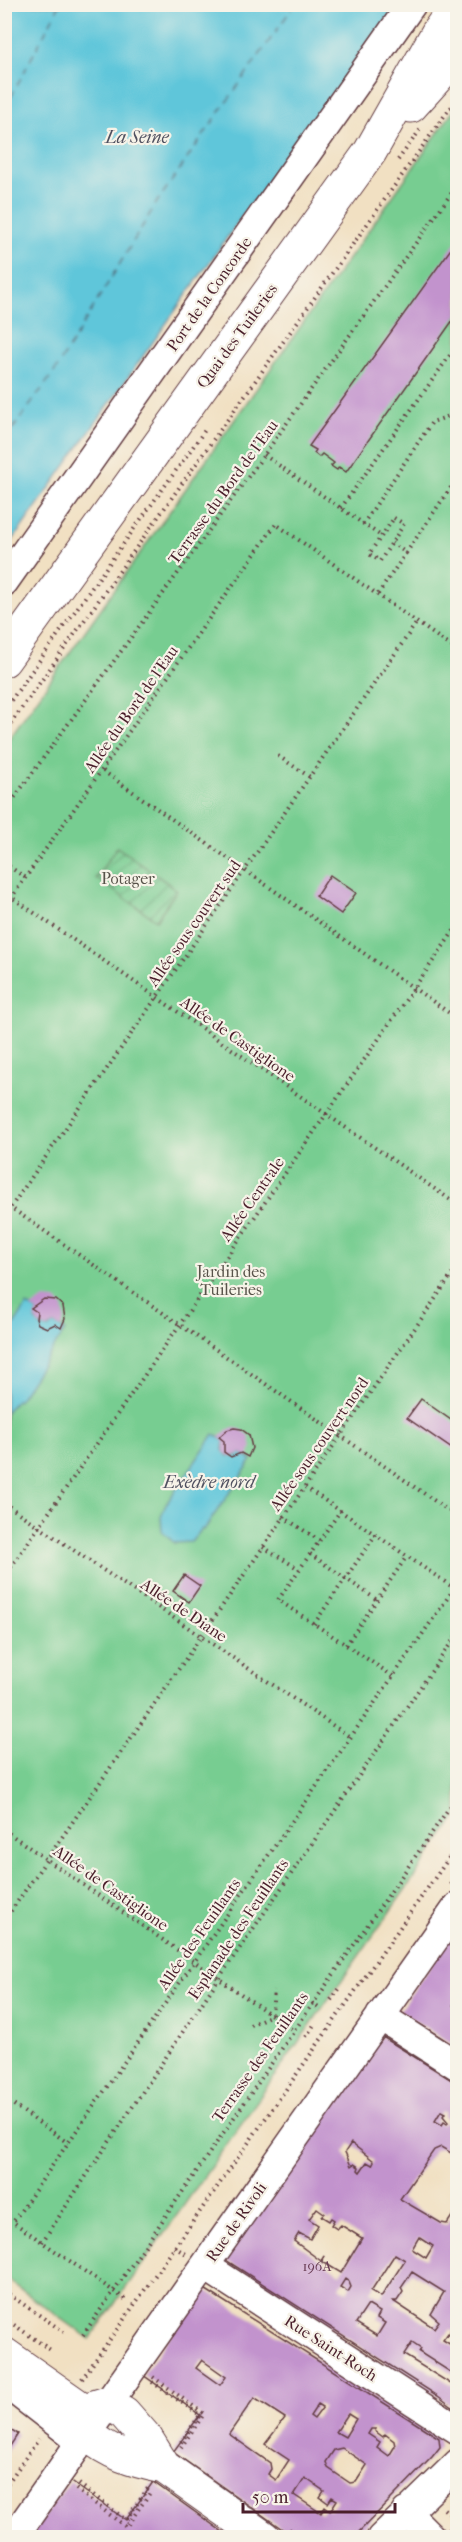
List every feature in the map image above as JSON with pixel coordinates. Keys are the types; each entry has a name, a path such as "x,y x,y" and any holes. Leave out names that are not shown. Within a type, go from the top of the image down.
{"main road":[{"name":"Quai des Tuileries","path":"4,660 370,152 438,32 457,4"},
{"path":"370,152 458,54"},
{"path":"4,2354 85,2417 101,2446 131,2460 164,2469 273,2531"}],"street":[{"name":"Port de la Concorde","path":"4,582 348,98 412,4"},
{"name":"Rue de Rivoli","path":"13,2538 85,2417 204,2266 458,1906"},
{"path":"380,2016 458,2066"},
{"name":"Rue Saint-Roch","path":"204,2266 458,2430"},
{"path":"4,2382 85,2417"},
{"path":"381,2538 458,2463"},
{"path":"406,2512 432,2538"}],"path":[{"path":"4,733 450,108 458,103"},
{"name":"Terrasse du Bord de l'Eau","path":"4,812 458,184"},
{"path":"341,508 458,344"},
{"path":"363,524 432,422 458,412"},
{"path":"264,455 381,536"},
{"path":"458,477 378,594 458,651"},
{"path":"394,518 404,524 380,561 369,554 381,536 394,518"},
{"name":"Allée du Bord de l'Eau","path":"4,908 276,524 378,594"},
{"path":"392,543 406,552"},
{"name":"Allée sous couvert sud","path":"4,1217 417,622"},
{"path":"278,756 310,777"},
{"path":"103,771 458,1019"},
{"path":"4,863 27,878"},
{"name":"Allée de Castiglione","path":"4,892 458,1205"},
{"name":"Allée Centrale","path":"4,1577 458,925"},
{"path":"4,1203 458,1517"},
{"name":"Allée sous couvert nord","path":"4,1921 458,1266"},
{"path":"305,1486 454,1588"},
{"name":"Allée de Diane","path":"4,1503 350,1737"},
{"path":"341,1510 278,1600 393,1676"},
{"path":"284,1518 320,1540"},
{"path":"314,1624 376,1534"},
{"path":"263,1547 299,1569"},
{"path":"310,1554 377,1600"},
{"path":"346,1645 407,1556"},
{"name":"Allée des Feuillants","path":"125,2299 13,2222 458,1583"},
{"name":"Esplanade des Feuillants","path":"42,2242 219,1978 458,1633"},
{"name":"Terrasse des Feuillants","path":"83,2335 458,1795"},
{"name":"Allée de Castiglione","path":"4,1830 293,2030"},
{"path":"85,2417 458,1845"},
{"path":"331,2000 340,1988"},
{"path":"250,2025 272,2015 274,1990"},
{"path":"312,2003 321,2010"},
{"path":"306,2037 314,2025"},
{"path":"4,2098 68,2143"},
{"path":"4,2291 64,2332"},
{"path":"4,2318 52,2351"},
{"path":"76,2482 126,2520 204,2414 150,2377"},
{"path":"4,2488 26,2457"},
{"path":"72,2487 126,2526 164,2469"},
{"path":"442,2507 458,2522"},
{"path":"273,2531 300,2538"}],"green space":[{"name":"Jardin des Tuileries","path":"453,111 458,112 457,1816 90,2339 5,2278 5,744"},
{"name":"Potager","path":"117,847 177,890 156,920 96,878"}],"water":[{"name":"La Seine","path":"5,5 398,5 267,199 253,201 5,551"},
{"path":"27,1305 37,1312 36,1321 42,1327 49,1328 55,1324 65,1331 18,1401 16,1400 5,1413 5,1339"},
{"name":"Exèdre nord","path":"214,1434 224,1441 223,1450 228,1456 235,1457 241,1453 252,1460 204,1530 202,1529 191,1542 174,1543 162,1531 161,1517 166,1504"}],"building":[{"path":"458,239 458,313 346,472 339,467 337,470 331,466 334,463 322,454 319,457 314,453 316,450 309,446"},
{"path":"330,875 356,893 341,914 316,896"},
{"path":"44,1299 56,1300 63,1306 65,1319 61,1328 55,1324 47,1328 38,1324 37,1312 31,1308"},
{"path":"421,1399 458,1425 458,1453 407,1418"},
{"path":"241,1429 249,1435 252,1448 248,1457 241,1453 231,1457 224,1452 224,1441 219,1437 227,1430"},
{"path":"184,1575 200,1586 189,1602 173,1591"},
{"path":"458,1927 458,1999 453,2005 458,2008 458,2048 399,2011"},
{"path":"381,2036 458,2084 458,2157 441,2147 434,2150 400,2199 441,2223 447,2224 458,2207 458,2307 456,2310 458,2311 458,2334 451,2329 443,2340 458,2349 458,2377 419,2352 421,2349 412,2343 404,2355 454,2386 458,2380 458,2411 224,2259","holes":["441,2111 445,2113 443,2116 448,2122 442,2125 435,2121","351,2143 374,2161 372,2165 367,2162 360,2172 359,2167 354,2164 351,2166 345,2152","317,2208 324,2213 321,2216 329,2221 331,2218 334,2220 331,2225 337,2229 341,2225 362,2238 341,2273 323,2262 324,2256 321,2261 294,2241 299,2233 310,2239 318,2225 309,2219","419,2237 433,2246 426,2258 412,2249","395,2254 405,2260 381,2297 371,2291","412,2272 444,2292 431,2314 439,2321 434,2328 393,2301 397,2301 403,2292 401,2288","345,2279 351,2287 348,2292 340,2287","368,2305 380,2312 377,2318 385,2323 377,2336 356,2323"]},
{"path":"203,2288 439,2438 440,2447 353,2538 295,2538 173,2452 200,2415 143,2375","holes":["202,2360 226,2377 220,2385 196,2368","254,2398 285,2418 265,2444 289,2460 276,2480 268,2474 271,2469 270,2463 229,2434","318,2404 323,2407 314,2419 310,2416","348,2414 356,2419 345,2437 336,2432","371,2429 376,2429 375,2431 383,2437 385,2434 394,2441 395,2446 389,2456 377,2447 380,2442 368,2434","342,2448 367,2465 356,2482 350,2483 328,2468 326,2462 334,2450","305,2478 324,2491 320,2497 328,2503 332,2497 337,2500 330,2511 325,2507 321,2513 294,2495"]},
{"path":"4,2425 18,2434 4,2455"},
{"path":"70,2481 126,2520 153,2482 231,2538 28,2538"},
{"path":"452,2525 458,2527 458,2538 455,2535 452,2538 446,2532"}],"ferry route":[{"path":"4,110 60,4"},
{"path":"4,441 55,371 157,202 295,4"}]}
